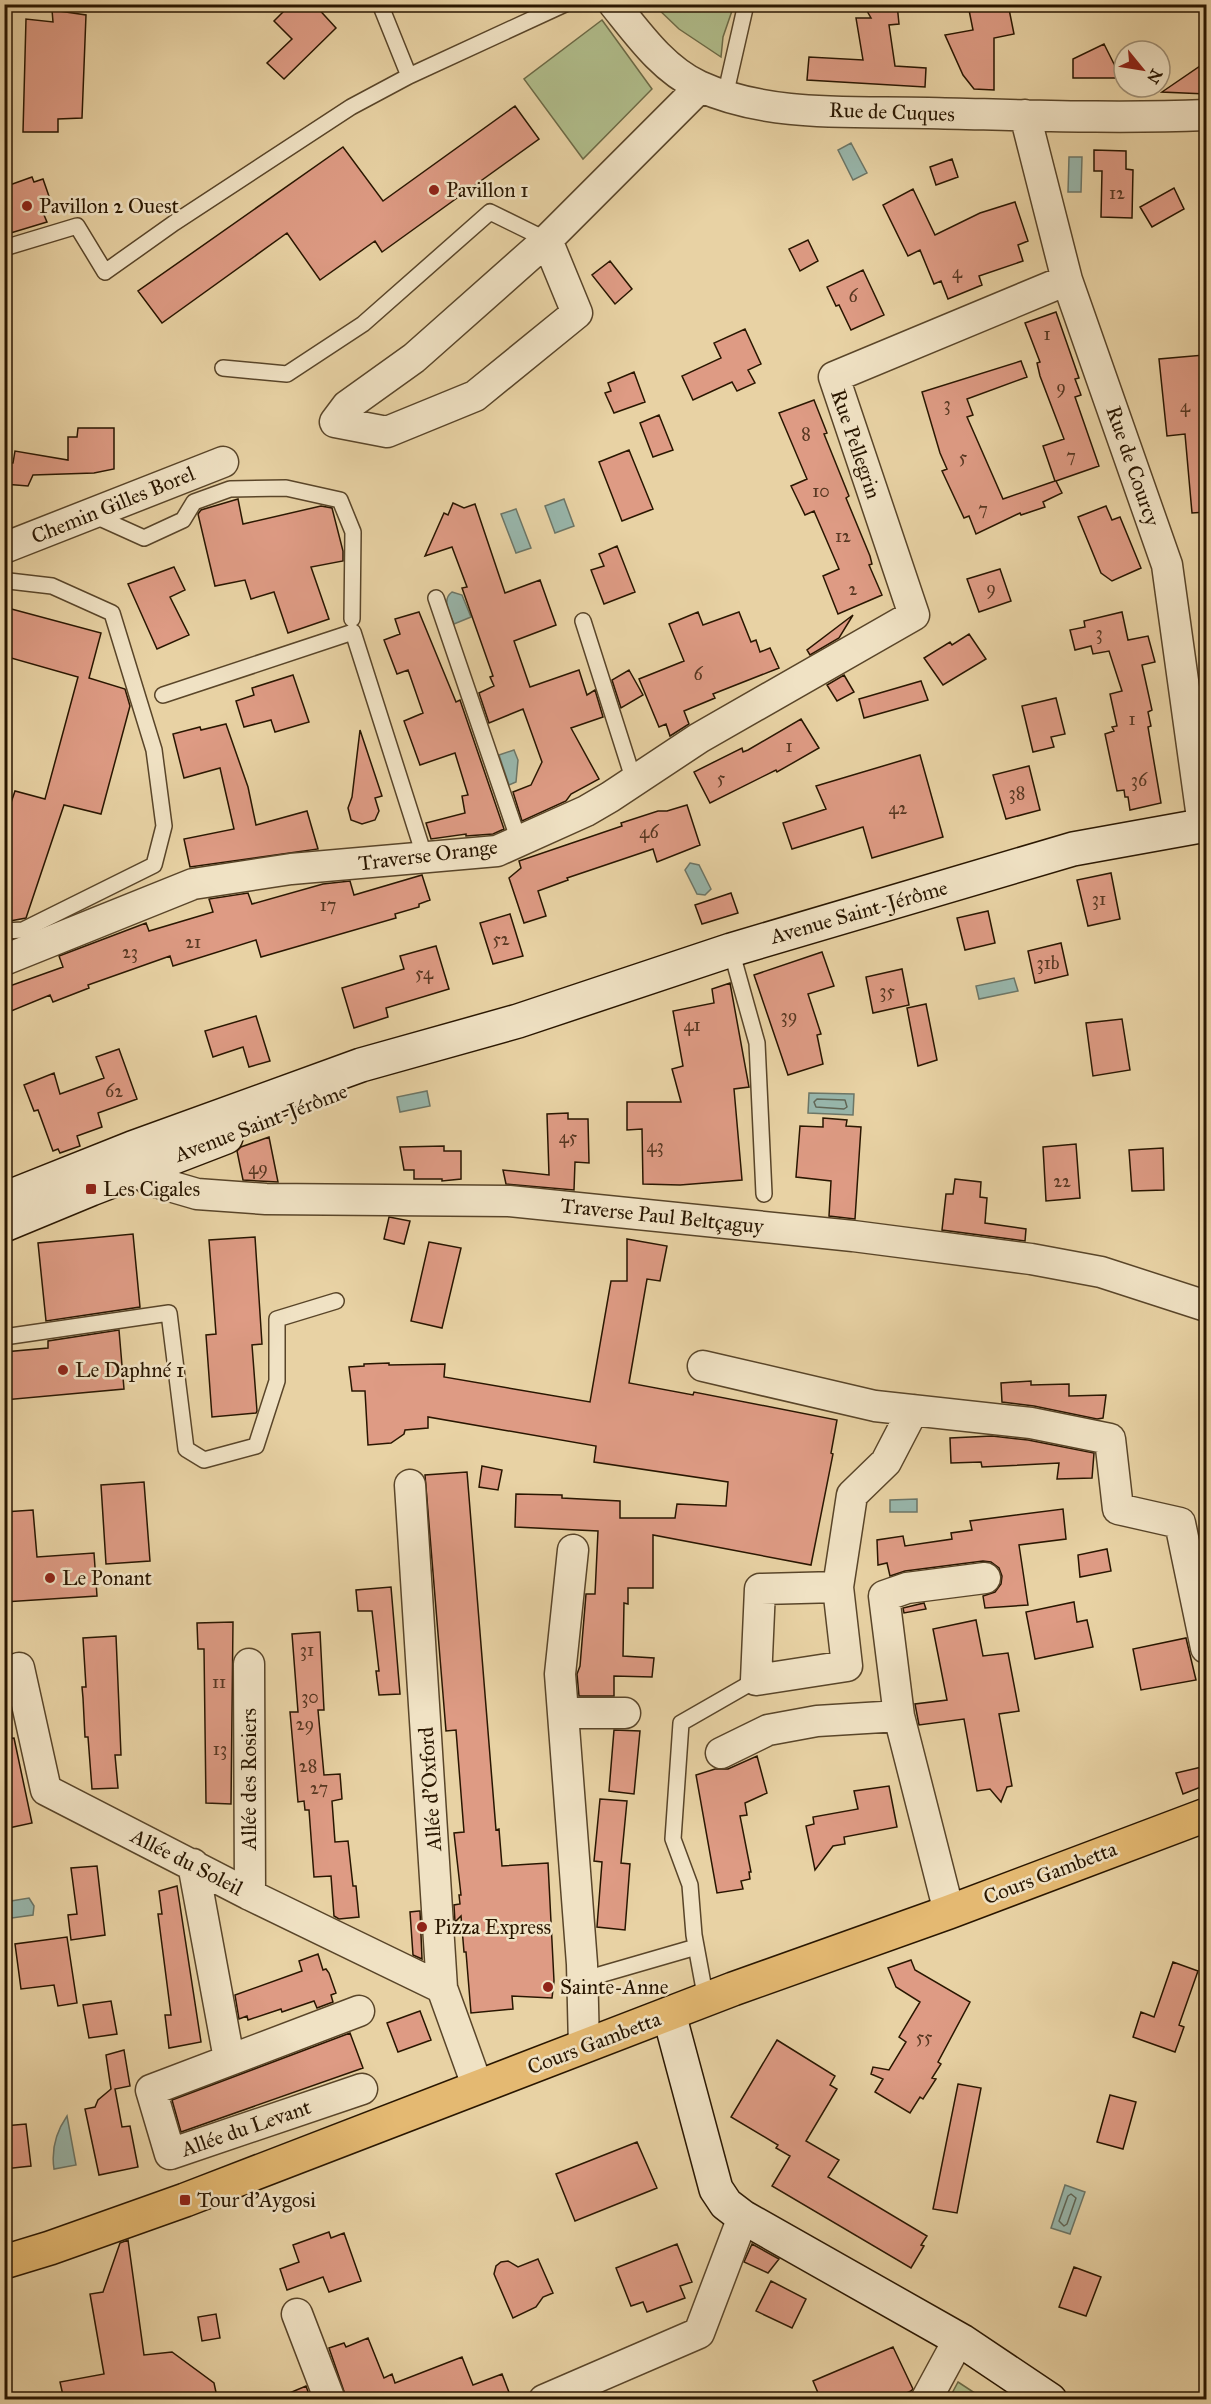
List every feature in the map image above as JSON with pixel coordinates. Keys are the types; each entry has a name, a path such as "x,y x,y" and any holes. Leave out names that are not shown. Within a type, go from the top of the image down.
{"main road":[{"name":"Cours Gambetta","path":"4,2262 185,2200 706,2000 1206,1815"},
{"name":"Cours Gambetta","path":"4,2282 50,2248"}],"street":[{"name":"Rue de Cuques","path":"614,4 650,48 682,77 712,91 760,105 801,109 1025,115 1151,117 1206,115"},
{"path":"547,240 577,313 476,396 387,432 335,422 347,406 414,358 712,91"},
{"name":"Rue de Courcy","path":"1025,115 1067,280 1167,565 1205,825"},
{"name":"Rue Pellegrin","path":"914,615 834,377 1067,280"},
{"name":"Chemin Gilles Borel","path":"4,548 223,462"},
{"name":"Traverse Orange","path":"4,960 193,884 291,869 496,851 586,811 699,738 914,615"},
{"name":"Avenue Saint-Jérôme","path":"4,1199 136,1159 518,1021 731,950 1073,849 1205,825"},
{"name":"Avenue Saint-Jérôme","path":"4,1225 136,1159"},
{"name":"Traverse Paul Beltçaguy","path":"136,1159 149,1180 197,1194 266,1199 509,1201 927,1244 1101,1272 1206,1306"},
{"path":"703,1366 875,1406 1031,1423 1110,1439 1118,1509 1180,1523 1206,1648"},
{"path":"838,1587 760,1589 756,1680 847,1666 838,1587 852,1495 886,1462 913,1410"},
{"name":"Allée d'Oxford","path":"410,1485 442,1988 478,2088"},
{"path":"573,1550 560,1674 582,1980 584,2047"},
{"path":"949,1912 899,1716 884,1596 907,1588 984,1578"},
{"name":"Allée des Rosiers","path":"249,1664 250,1895"},
{"name":"Allée du Soleil","path":"19,1668 46,1790 250,1895 442,1988"},
{"path":"562,1713 626,1713"},
{"path":"721,1754 768,1730 817,1721 899,1716"},
{"path":"193,1864 229,2059"},
{"name":"Allée du Levant","path":"359,2011 151,2090 170,2154 362,2089"},
{"path":"669,2014 716,2189 726,2204 743,2217 959,2339 1050,2400"},
{"path":"544,2400 699,2333 743,2217"},
{"path":"297,2314 330,2400"},
{"path":"926,2400 959,2339"}],"lane":[{"path":"4,248 77,226 105,272 174,223 351,107 409,76 565,4"},
{"path":"712,91 746,4"},
{"path":"384,6 409,76"},
{"path":"223,368 287,374 363,324 490,212 547,240"},
{"path":"90,514 144,538 183,520 194,502 230,489 286,488 340,500 353,532 352,619"},
{"path":"4,583 9,580 52,586 112,613 154,750 164,826 154,865 23,930 4,931"},
{"path":"436,598 519,841"},
{"path":"583,621 634,781"},
{"path":"163,695 353,632 425,858"},
{"path":"731,950 757,1043 764,1194"},
{"path":"4,1337 169,1313 186,1449 204,1460 256,1446 277,1381 277,1320 336,1300"},
{"path":"706,2000 696,1947 690,1886 672,1839 681,1723 756,1680"},
{"path":"582,1980 696,1947"}],"green space":[{"path":"654,5 734,5 723,37 721,57 679,29"},
{"path":"602,20 652,89 583,159 524,79"},
{"path":"958,2382 984,2399 949,2399"}],"water":[{"path":"851,143 867,173 853,180 838,150"},
{"path":"1069,157 1082,157 1081,192 1068,192"},
{"path":"564,499 574,526 555,533 545,506"},
{"path":"516,509 531,548 516,553 501,514"},
{"path":"452,592 462,595 471,617 454,624 447,603"},
{"path":"514,750 518,760 516,782 509,785 499,755"},
{"path":"690,863 699,865 711,889 705,895 697,894 685,870"},
{"path":"1014,978 1018,991 979,999 976,986"},
{"path":"427,1091 430,1106 400,1112 397,1097"},
{"path":"809,1093 854,1094 853,1115 808,1113"},
{"path":"917,1499 917,1512 890,1512 890,1500"},
{"path":"29,1898 34,1906 33,1915 5,1919 5,1905 11,1901"},
{"path":"67,2116 76,2165 54,2169 55,2141"},
{"path":"1065,2185 1085,2192 1070,2234 1051,2228"}],"building":[{"path":"291,4 314,4 336,28 284,79 267,63 292,39 274,21"},
{"path":"863,4 897,4 899,24 889,25 895,66 926,68 925,87 807,80 809,57 863,60 856,18 871,18"},
{"path":"1008,4 1014,34 994,38 994,90 974,89 963,75 945,35 973,30 969,10"},
{"path":"52,10 86,15 82,118 58,119 58,132 23,132 26,19 53,22"},
{"path":"1104,44 1112,60 1112,78 1073,78 1073,59"},
{"path":"1206,62 1206,94 1172,92 1172,85"},
{"path":"515,106 539,139 382,252 375,241 320,280 287,233 162,323 138,291 343,147 383,201"},
{"path":"1094,150 1126,151 1126,169 1133,170 1132,218 1101,217 1102,171 1094,171"},
{"path":"952,159 958,177 936,185 930,167"},
{"name":"Pavillon 2 Ouest","path":"32,177 34,182 43,179 52,205 41,208 47,222 4,235 4,187"},
{"path":"1174,188 1184,209 1152,227 1140,207"},
{"path":"913,189 935,235 980,213 1015,202 1028,241 1018,245 1023,261 979,276 982,285 948,299 941,281 934,284 920,250 908,256 883,205"},
{"path":"808,240 818,261 800,271 789,249"},
{"path":"610,261 632,289 615,304 592,275"},
{"path":"863,270 884,315 851,330 827,287"},
{"path":"1056,312 1079,378 1075,379 1081,395 1075,397 1099,466 1056,481 1062,493 1043,502 1045,507 1021,515 1020,513 976,534 969,516 964,518 942,471 947,469 922,392 1021,361 1027,377 967,399 973,415 967,417 1003,499 1055,481 1043,446 1064,439 1040,376 1037,363 1040,362 1025,323"},
{"path":"745,329 761,364 748,370 755,383 737,391 732,382 693,400 682,376 721,358 714,343"},
{"path":"1204,355 1206,512 1192,513 1185,434 1167,436 1159,359"},
{"path":"634,372 645,402 614,413 605,393 611,391 608,383"},
{"path":"814,400 827,433 824,434 849,496 846,498 870,556 872,564 869,565 882,595 838,614 823,576 839,569 814,511 805,515 791,486 807,479 779,413"},
{"path":"659,415 673,450 653,457 640,423"},
{"path":"78,428 114,428 114,469 94,473 33,475 28,486 4,484 4,462 13,463 15,451 68,460 68,437 77,437"},
{"path":"629,450 653,509 622,521 599,462"},
{"path":"238,499 243,524 321,506 332,508 343,551 343,561 311,567 329,619 288,633 274,592 251,599 245,580 215,586 198,514 201,510"},
{"path":"453,503 464,508 475,504 505,593 540,580 556,625 514,641 530,687 579,670 587,695 595,690 603,717 571,728 599,779 571,794 566,801 522,821 513,792 531,785 542,762 523,709 489,723 479,693 494,686 490,677 493,676 462,588 467,587 452,547 425,556 444,513 448,515"},
{"path":"1106,506 1112,520 1120,517 1141,568 1112,581 1101,573 1078,517"},
{"path":"617,546 635,592 604,604 591,570 604,566 599,554"},
{"path":"174,567 185,590 170,597 189,635 157,649 128,584"},
{"path":"1000,569 1011,601 979,612 967,579"},
{"path":"4,607 101,633 89,678 125,689 130,706 101,814 64,805 26,918 10,921 4,919 4,823 15,791 45,799 78,677 4,656"},
{"path":"419,612 456,702 460,700 504,829 493,834 466,836 466,834 431,839 426,823 465,813 462,796 468,795 455,753 420,765 404,721 423,713 408,670 397,674 384,640 400,634 395,619"},
{"path":"698,612 703,625 739,612 751,642 756,640 760,652 770,648 779,668 713,694 715,698 684,711 689,724 670,736 666,724 659,727 639,679 684,661 669,624"},
{"path":"1122,612 1128,640 1148,636 1155,662 1142,665 1152,710 1148,712 1151,726 1148,727 1161,803 1130,810 1128,797 1125,797 1124,790 1117,791 1105,734 1114,731 1112,727 1117,726 1110,694 1122,691 1109,651 1093,654 1091,646 1075,650 1070,630 1085,627 1084,621"},
{"path":"853,615 839,638 810,655 807,650"},
{"path":"969,634 986,659 943,685 924,658 950,642 952,645"},
{"path":"629,670 643,695 621,708 612,680"},
{"path":"293,675 309,722 275,732 271,720 244,727 236,701 254,695 252,688"},
{"path":"844,675 854,692 837,701 827,685"},
{"path":"921,681 928,700 864,718 859,699"},
{"path":"1056,698 1065,734 1051,737 1054,747 1033,752 1022,706"},
{"path":"801,719 819,748 777,772 776,770 710,803 694,772 742,748 743,752 748,750"},
{"path":"226,724 248,787 256,825 307,811 318,849 190,867 184,839 234,829 220,768 184,778 173,734 200,727 201,730"},
{"path":"360,730 382,796 375,798 379,811 375,820 362,824 351,820 348,808 352,797"},
{"path":"920,755 943,837 872,858 863,827 792,849 783,823 826,809 816,786"},
{"path":"1029,766 1040,810 1006,819 993,775"},
{"path":"687,805 700,845 657,862 653,849 567,878 568,880 538,891 546,916 524,923 509,878 521,868 519,861 622,826 621,823 658,811 667,811"},
{"path":"1111,873 1120,919 1088,926 1077,880"},
{"path":"422,875 430,900 419,904 419,907 395,914 396,918 261,957 256,940 173,966 170,956 88,985 89,988 53,1002 50,995 4,1014 4,988 63,967 59,956 146,923 149,931 213,912 209,899 248,893 252,904 323,884 350,881 354,895"},
{"path":"731,893 738,913 702,924 695,905"},
{"path":"988,911 995,943 965,950 957,918"},
{"path":"510,914 523,956 493,964 480,923"},
{"path":"1061,943 1068,975 1035,983 1028,951"},
{"path":"436,946 449,989 386,1008 388,1017 354,1028 342,988 404,969 400,956"},
{"path":"822,952 834,986 808,994 821,1034 817,1035 823,1064 788,1075 754,975"},
{"path":"902,969 909,1005 873,1013 866,977"},
{"path":"730,983 749,1087 734,1089 742,1180 680,1185 643,1184 642,1129 627,1130 627,1102 681,1102 672,1069 683,1066 673,1011 714,1003 712,989"},
{"path":"926,1004 937,1060 918,1066 907,1008"},
{"path":"256,1016 270,1061 249,1067 243,1047 213,1057 205,1031"},
{"path":"1122,1019 1130,1070 1093,1076 1086,1023"},
{"path":"119,1049 137,1099 98,1113 102,1127 77,1136 80,1146 60,1153 58,1149 53,1151 38,1110 34,1111 24,1085 54,1073 60,1094 104,1078 96,1057"},
{"path":"568,1113 568,1119 588,1119 589,1163 575,1162 574,1190 506,1184 503,1170 549,1175 547,1114"},
{"path":"823,1118 847,1120 846,1126 861,1127 855,1219 829,1216 831,1181 796,1177 800,1126 823,1127"},
{"path":"269,1137 278,1182 243,1180 237,1151 241,1147"},
{"path":"1076,1144 1080,1198 1046,1201 1043,1147"},
{"path":"444,1146 444,1151 461,1151 461,1179 442,1181 442,1179 414,1179 414,1170 404,1170 400,1147"},
{"path":"1163,1148 1164,1190 1132,1191 1129,1150"},
{"path":"955,1179 981,1182 980,1197 987,1198 985,1223 1026,1229 1025,1241 942,1230 946,1194 953,1194"},
{"path":"389,1217 410,1221 404,1244 384,1239"},
{"path":"133,1234 140,1307 46,1321 38,1243"},
{"path":"255,1237 262,1344 252,1345 257,1411 256,1413 212,1417 206,1335 216,1334 209,1240"},
{"path":"627,1239 667,1246 660,1281 647,1279 629,1383 693,1395 694,1392 837,1420 831,1453 833,1454 811,1565 653,1535 653,1588 628,1588 628,1604 624,1603 623,1656 654,1658 652,1677 614,1676 614,1696 579,1696 577,1674 580,1666 586,1594 595,1594 598,1531 515,1527 516,1494 562,1495 562,1498 620,1501 620,1518 675,1518 677,1504 726,1506 728,1482 594,1462 596,1446 428,1417 428,1428 405,1430 404,1434 391,1443 368,1445 365,1391 352,1391 349,1367 389,1363 389,1365 445,1364 444,1377 590,1402 611,1281 627,1281"},
{"path":"429,1242 461,1248 442,1328 411,1321"},
{"name":"Le Daphné 1","path":"119,1330 124,1389 4,1400 4,1352 48,1348 48,1341"},
{"path":"1031,1381 1031,1385 1069,1384 1069,1396 1106,1395 1103,1418 1097,1419 1002,1402 1001,1383"},
{"path":"992,1436 1028,1440 1094,1453 1092,1478 1057,1479 1059,1463 982,1467 981,1462 951,1463 950,1438"},
{"path":"482,1466 502,1470 498,1490 479,1487"},
{"path":"467,1472 496,1830 499,1829 502,1866 548,1863 554,1981 552,1998 512,1996 513,2009 471,2013 461,1916 455,1922 454,1905 460,1904 459,1895 461,1895 454,1833 464,1832 456,1730 446,1731 425,1475"},
{"name":"Le Ponant","path":"144,1482 150,1561 106,1564 101,1485"},
{"path":"1063,1509 1066,1539 1019,1545 1028,1605 985,1608 983,1596 995,1592 1001,1584 1002,1576 999,1568 991,1562 983,1561 905,1571 890,1576 887,1563 878,1565 877,1540 903,1536 905,1546 952,1539 951,1533 972,1530 970,1521"},
{"name":"Le Ponant","path":"33,1510 37,1557 94,1553 97,1596 4,1602 4,1512"},
{"path":"1107,1549 1111,1571 1080,1577 1078,1555"},
{"path":"391,1587 400,1694 379,1695 376,1671 379,1671 372,1611 358,1611 356,1590"},
{"path":"1074,1602 1077,1622 1087,1620 1093,1647 1035,1659 1026,1612"},
{"path":"924,1603 926,1609 904,1613 903,1608"},
{"path":"976,1620 983,1656 1008,1653 1019,1711 999,1714 1012,1786 1007,1787 1001,1802 990,1789 977,1791 964,1719 919,1725 915,1704 947,1700 933,1629"},
{"path":"233,1622 231,1804 206,1803 204,1649 198,1649 197,1623"},
{"path":"320,1632 324,1710 318,1710 324,1775 340,1774 342,1799 332,1801 335,1842 348,1841 359,1917 339,1919 334,1916 331,1876 314,1877 309,1810 305,1810 304,1801 298,1802 290,1712 298,1712 292,1634"},
{"path":"116,1636 121,1755 115,1755 118,1788 92,1789 88,1737 85,1737 82,1687 86,1687 83,1638"},
{"path":"1186,1638 1196,1680 1141,1690 1133,1649"},
{"path":"614,1730 640,1731 634,1794 609,1791"},
{"path":"14,1738 32,1823 4,1829 4,1739"},
{"path":"757,1756 767,1793 745,1803 747,1815 740,1816 751,1872 749,1872 750,1879 741,1881 743,1889 717,1893 696,1775 715,1769 728,1769"},
{"path":"1206,1766 1206,1785 1183,1794 1176,1773"},
{"path":"889,1786 897,1827 844,1837 845,1844 833,1846 815,1870 806,1826 814,1824 813,1817 858,1809 854,1791"},
{"path":"600,1799 627,1801 621,1863 630,1864 625,1930 597,1927 602,1862 594,1861"},
{"path":"97,1866 105,1935 71,1940 68,1915 77,1914 71,1868"},
{"path":"177,1886 201,2042 169,2048 165,2015 171,2015 158,1914 162,1914 159,1891"},
{"path":"420,1911 422,1959 413,1955 410,1912"},
{"path":"67,1937 77,2003 58,2006 54,1985 21,1989 15,1944"},
{"path":"318,1954 323,1970 326,1969 329,1973 336,1993 331,1995 333,2002 317,2008 314,2001 282,2012 281,2009 248,2020 247,2016 239,2019 235,1995 302,1971 299,1961"},
{"path":"911,1960 915,1970 970,2002 938,2062 941,2064 932,2078 936,2079 923,2099 920,2097 910,2113 875,2092 883,2079 871,2074 873,2067 889,2070 906,2042 899,2037 920,2002 896,1987 888,1968"},
{"path":"1173,1962 1198,1971 1179,2025 1184,2027 1175,2052 1133,2037 1141,2012 1154,2017"},
{"path":"111,2001 117,2034 89,2038 83,2005"},
{"path":"420,2011 431,2040 398,2052 387,2023"},
{"path":"350,2033 363,2068 181,2132 172,2100"},
{"path":"777,2040 835,2076 830,2085 837,2089 806,2141 839,2160 828,2177 927,2236 911,2268 772,2186 790,2156 776,2148 778,2145 731,2117"},
{"path":"124,2050 130,2086 115,2089 122,2127 130,2126 138,2167 99,2175 85,2109 95,2107 98,2100 111,2089 106,2055"},
{"path":"958,2084 981,2088 957,2213 933,2209"},
{"path":"1110,2095 1136,2102 1123,2149 1097,2142"},
{"path":"26,2124 31,2166 4,2169 4,2126"},
{"path":"637,2142 657,2188 575,2221 556,2174"},
{"path":"329,2232 331,2238 344,2233 361,2281 329,2292 323,2277 287,2290 280,2269 299,2262 293,2245"},
{"path":"128,2240 144,2355 172,2352 214,2383 217,2397 200,2400 64,2400 60,2382 104,2374 90,2294 103,2292 120,2243"},
{"path":"677,2244 692,2282 680,2286 685,2298 647,2312 643,2302 631,2306 616,2268"},
{"path":"752,2244 779,2259 768,2273 744,2262"},
{"path":"538,2259 553,2293 543,2297 536,2307 513,2318 494,2274 496,2266 508,2261 518,2267"},
{"path":"1074,2267 1101,2277 1086,2316 1059,2307"},
{"path":"771,2281 806,2299 792,2328 756,2311"},
{"path":"216,2314 220,2338 202,2341 198,2317"},
{"path":"368,2338 384,2378 392,2374 395,2383 462,2357 473,2385 502,2374 512,2400 347,2400 329,2348 344,2343 346,2347"},
{"path":"893,2347 913,2389 911,2391 891,2400 821,2400 813,2381"},
{"path":"306,2386 311,2400 275,2400 275,2399"}],"place":[{"name":"Pavillon 1","path":"434,190"},
{"name":"Pavillon 2 Ouest","path":"27,206"},
{"name":"Les Cigales","path":"91,1189"},
{"name":"Le Daphné 1","path":"63,1370"},
{"name":"Le Ponant","path":"50,1578"},
{"name":"Pizza Express","path":"422,1927"},
{"name":"Sainte-Anne","path":"548,1987"},
{"name":"Tour d'Aygosi","path":"185,2200"}]}
